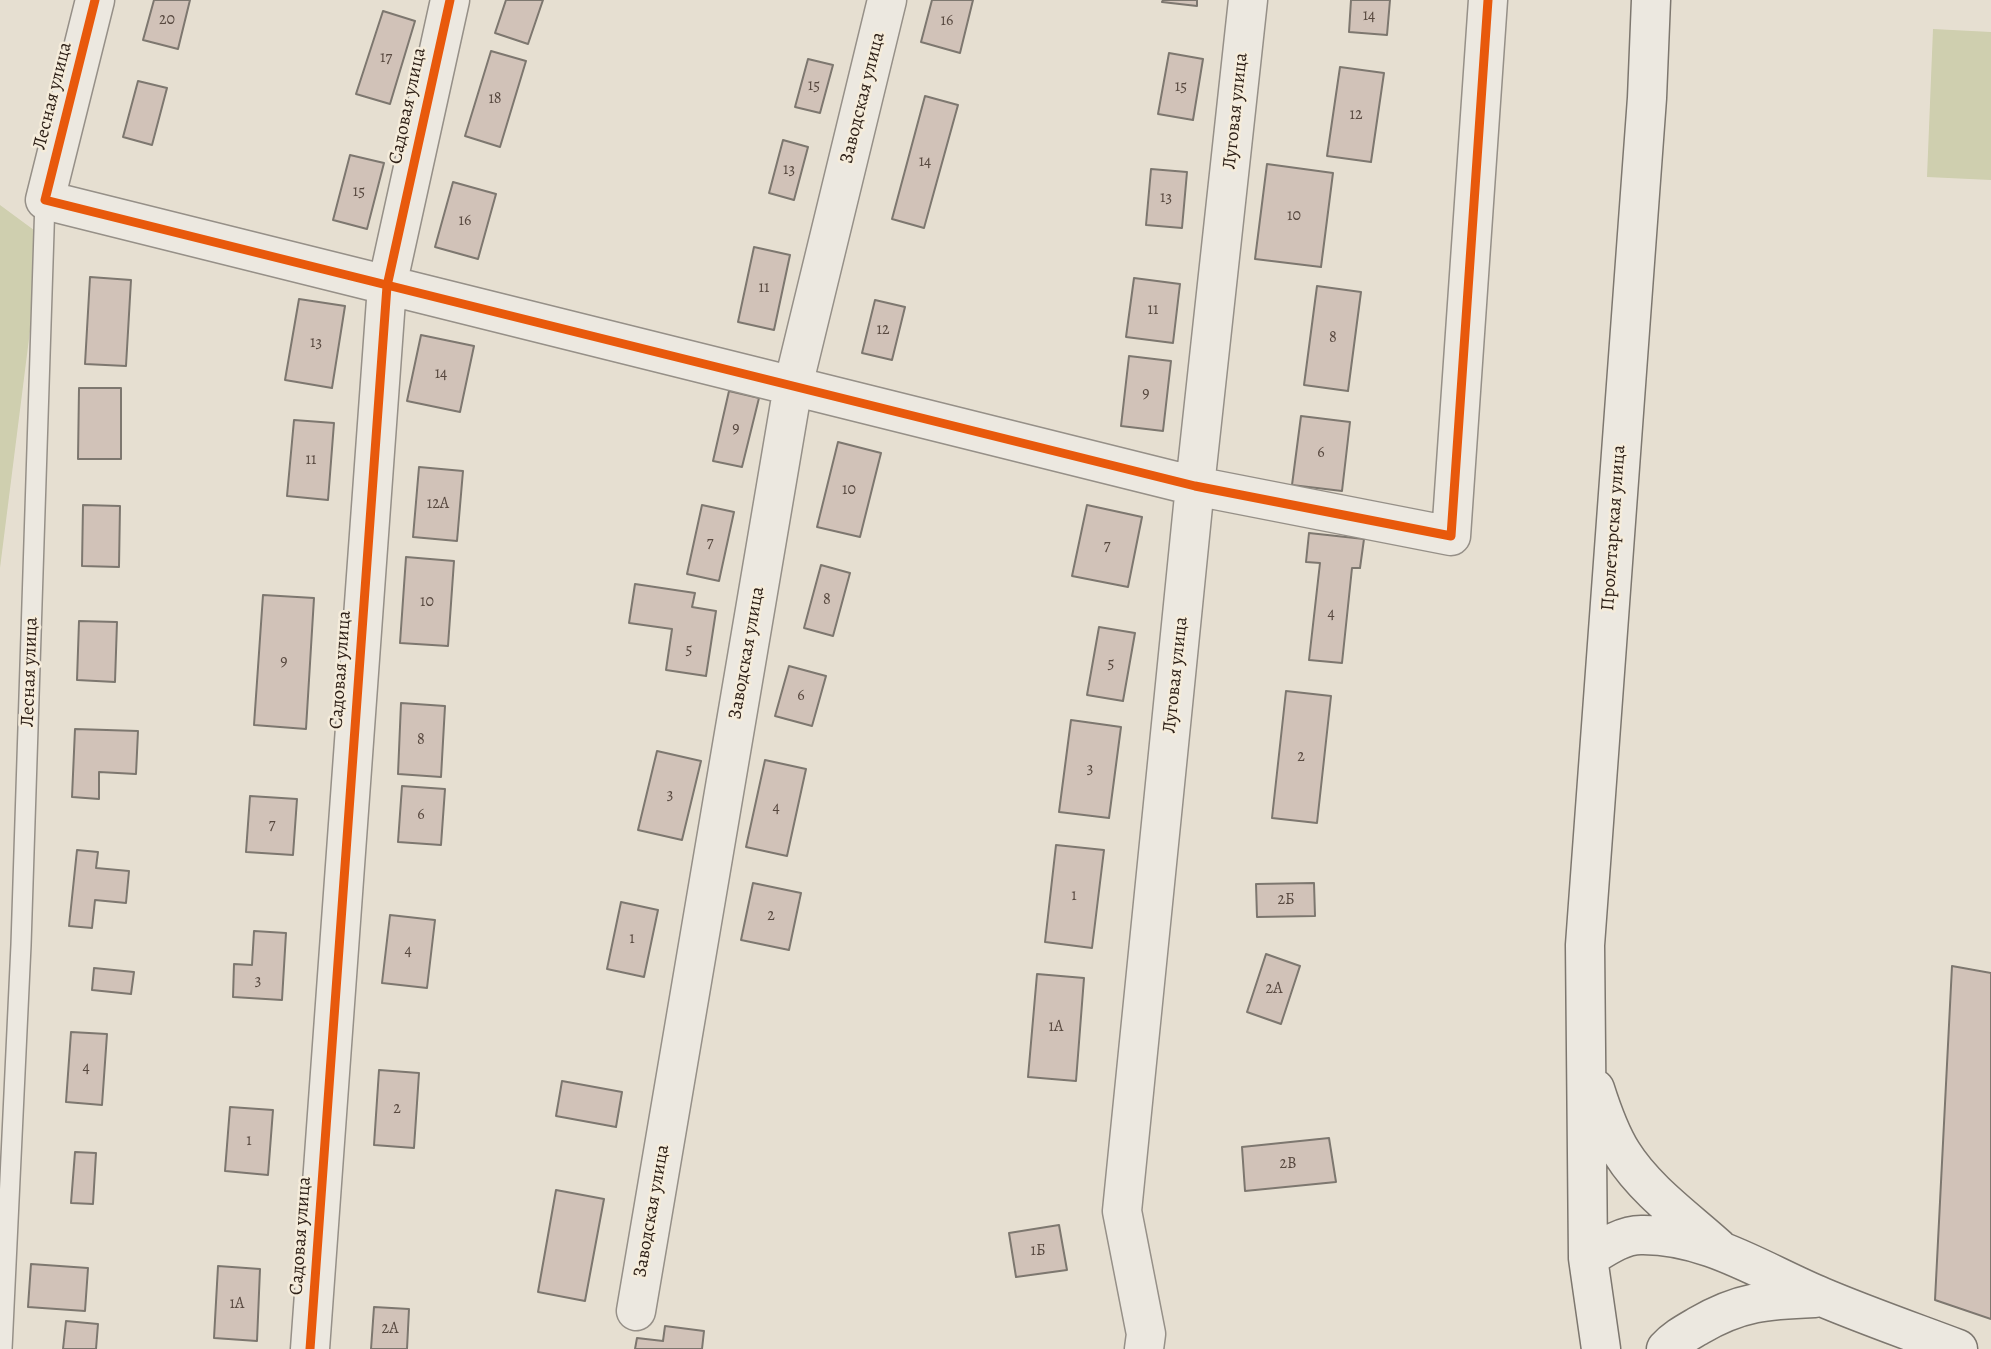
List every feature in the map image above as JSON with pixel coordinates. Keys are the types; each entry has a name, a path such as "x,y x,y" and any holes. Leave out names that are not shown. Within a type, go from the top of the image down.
{"street":[{"name":"Лесная улица","path":"45,200 94,0"},
{"name":"Садовая улица","path":"310,1349 387,286 450,0"},
{"name":"Заводская улица","path":"636,1311 793,386 887,0"},
{"name":"Луговая улица","path":"1144,1349 1146,1334 1122,1211 1195,486 1248,0"},
{"path":"45,200 1195,486 1451,536 1488,0"},
{"name":"Пролетарская улица","path":"1601,1349 1588,1258 1585,946 1647,99 1651,0"},
{"path":"1585,1056 1604,1117 1622,1154 1649,1186 1719,1248"},
{"path":"1588,1258 1615,1242 1638,1234 1719,1248 1823,1297 1958,1349"},
{"path":"1666,1349 1673,1341 1722,1312 1762,1300 1823,1297"}],"lane":[{"name":"Лесная улица","path":"2,1349 21,945 45,200"}],"green space":[{"path":"1933,29 1991,32 1991,180 1927,177"},
{"path":"0,205 42,236 0,568"}],"building":[{"path":"154,0 190,0 178,49 143,40"},
{"path":"506,0 543,0 528,44 495,33"},
{"path":"932,0 973,0 960,53 921,42"},
{"path":"1197,0 1197,6 1162,2"},
{"path":"1351,0 1390,0 1387,35 1349,32"},
{"path":"383,11 415,21 390,104 356,94"},
{"path":"491,51 526,61 500,147 465,136"},
{"path":"1169,53 1203,59 1193,120 1158,114"},
{"path":"808,59 833,65 820,113 795,107"},
{"path":"1340,67 1384,73 1371,162 1327,156"},
{"path":"138,81 167,88 152,145 123,137"},
{"path":"925,96 958,105 924,228 892,219"},
{"path":"783,140 808,147 794,200 769,193"},
{"path":"350,155 384,163 367,229 333,220"},
{"path":"1267,164 1333,173 1321,267 1255,259"},
{"path":"1151,169 1187,172 1182,228 1146,225"},
{"path":"453,182 496,194 478,259 435,247"},
{"path":"754,247 790,255 774,330 738,322"},
{"path":"90,277 131,280 126,366 85,364"},
{"path":"1134,278 1180,284 1173,343 1126,337"},
{"path":"1317,286 1361,292 1348,391 1304,385"},
{"path":"299,299 345,306 332,388 285,380"},
{"path":"875,300 905,307 892,360 862,353"},
{"path":"421,335 474,346 460,412 407,401"},
{"path":"1129,356 1171,361 1163,431 1121,426"},
{"path":"79,388 121,388 121,459 78,459"},
{"path":"729,391 759,398 742,467 713,461"},
{"path":"1301,416 1350,422 1342,491 1292,485"},
{"path":"294,420 334,423 328,500 287,496"},
{"path":"838,442 881,453 860,537 817,527"},
{"path":"419,467 463,471 457,541 413,537"},
{"path":"83,505 120,506 119,567 82,566"},
{"path":"702,505 734,512 719,581 687,574"},
{"path":"1087,505 1142,517 1128,587 1072,576"},
{"path":"1309,533 1364,539 1360,568 1352,568 1342,663 1309,660 1320,563 1306,562"},
{"path":"406,557 454,561 448,646 400,643"},
{"path":"821,565 850,573 833,636 804,628"},
{"path":"635,584 695,593 692,607 716,611 706,676 666,670 672,629 629,623"},
{"path":"263,595 314,598 306,729 254,725"},
{"path":"79,621 117,622 115,682 77,680"},
{"path":"1099,627 1135,633 1123,701 1087,695"},
{"path":"789,666 826,676 812,726 775,716"},
{"path":"1286,691 1331,696 1317,823 1272,818"},
{"path":"401,703 445,706 441,777 398,774"},
{"path":"1071,720 1121,727 1109,818 1059,812"},
{"path":"75,729 138,731 136,774 99,772 99,799 72,797"},
{"path":"657,751 701,761 682,840 638,830"},
{"path":"765,760 806,769 787,856 746,847"},
{"path":"402,786 445,789 441,845 398,842"},
{"path":"250,796 297,799 293,855 246,852"},
{"path":"1056,845 1104,850 1092,948 1045,942"},
{"path":"77,850 98,852 96,868 129,871 126,903 95,900 92,928 69,926"},
{"path":"753,883 801,893 789,950 741,940"},
{"path":"1314,883 1315,916 1257,917 1256,884"},
{"path":"621,902 658,910 644,977 607,969"},
{"path":"390,915 435,920 427,988 382,983"},
{"path":"254,931 286,933 282,1000 233,997 234,964 252,965"},
{"path":"1266,954 1300,966 1281,1024 1247,1012"},
{"path":"1952,966 1991,973 1991,1319 1935,1300"},
{"path":"94,968 134,972 131,994 92,990"},
{"path":"1037,974 1084,978 1076,1081 1028,1077"},
{"path":"71,1032 107,1034 102,1105 66,1102"},
{"path":"379,1070 419,1073 414,1148 374,1145"},
{"path":"562,1081 622,1092 616,1127 556,1116"},
{"path":"230,1107 273,1110 268,1175 225,1171"},
{"path":"1329,1138 1336,1182 1245,1191 1242,1147"},
{"path":"75,1152 96,1153 93,1204 71,1203"},
{"path":"556,1190 604,1199 585,1301 538,1292"},
{"path":"1059,1225 1067,1270 1016,1277 1009,1233"},
{"path":"31,1264 88,1268 85,1311 28,1307"},
{"path":"218,1266 260,1269 257,1341 214,1338"},
{"path":"374,1307 409,1309 407,1349 371,1349"},
{"path":"66,1321 98,1324 96,1349 63,1349"},
{"path":"665,1326 704,1331 702,1349 635,1349 637,1338 663,1341"}],"cycle path":[{"path":"95,0 45,200 1195,486 1451,536 1488,0"},
{"path":"310,1349 387,286 450,0"}]}
